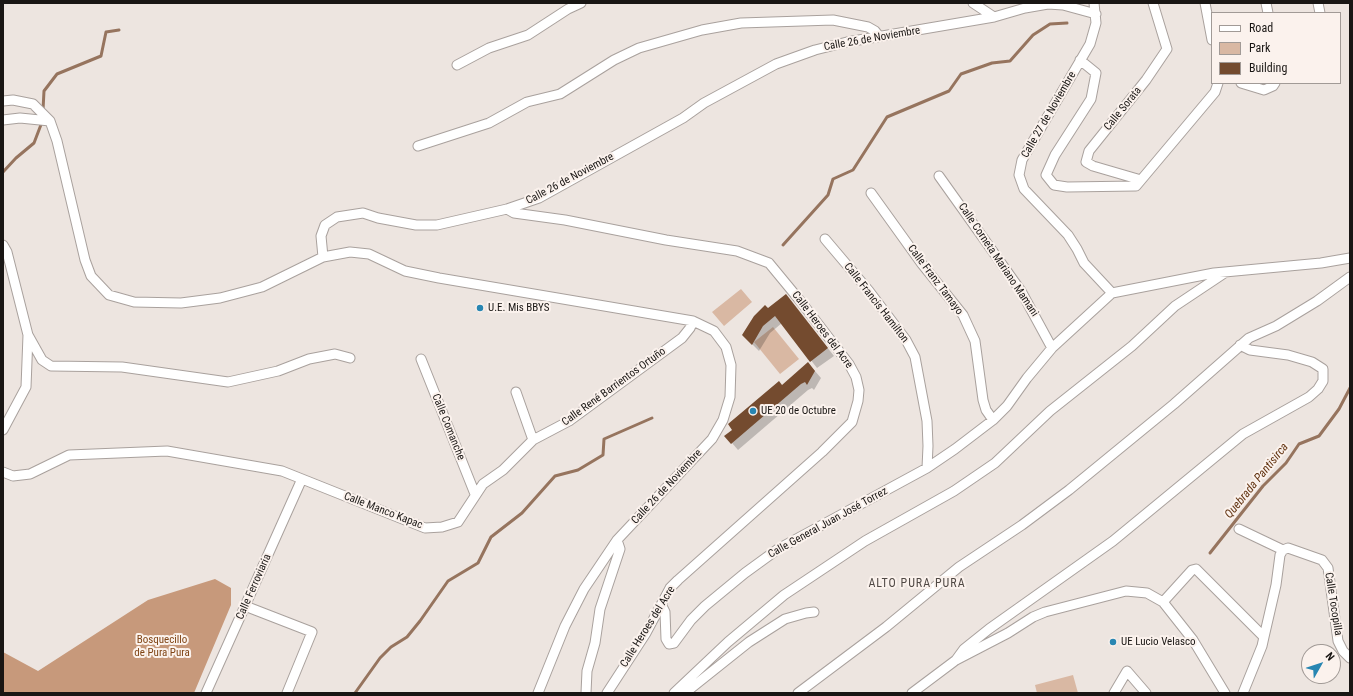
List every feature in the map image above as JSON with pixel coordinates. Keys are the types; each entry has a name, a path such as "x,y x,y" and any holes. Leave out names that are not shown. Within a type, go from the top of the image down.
{"street":[{"path":"457,65 489,48 528,35 568,9 581,3"},
{"path":"973,3 994,17"},
{"name":"Calle 27 de Noviembre","path":"1094,3 1096,23 1090,44 1022,160 1020,168 1020,181 1029,195 1068,235 1084,263 1112,293"},
{"name":"Calle Sorata","path":"1141,180 1093,166 1086,162 1089,151 1146,80 1167,49 1153,3"},
{"path":"1205,3 1211,35"},
{"name":"Calle 26 de Noviembre","path":"538,693 565,626 584,589 617,540 712,439 723,420 730,397 730,365 726,347 714,331 693,321 404,271 369,254 350,252 323,257 321,236 325,225 337,217 363,213 378,218 416,225 437,225 507,209 539,198 683,118 704,103 776,64 815,50 879,36 994,17 1025,8 1048,4 1063,5 1096,14"},
{"path":"418,146 489,123 527,102 560,94 614,60 639,48 702,30 741,23 833,20 868,28 875,31 879,36"},
{"path":"1080,60 1096,73 1091,99 1054,155 1046,175 1054,185 1067,187 1136,186 1215,92 1218,84"},
{"path":"1244,84 1264,90 1274,84"},
{"path":"3,101 13,100 34,104 50,121 57,141 85,260 91,276 109,295 134,302 182,302 220,298 262,287 323,257"},
{"path":"3,120 20,118 50,121"},
{"name":"Calle Corneta Mariano Mamani","path":"938,176 973,222 1021,291 1052,348"},
{"name":"Calle Franz Tamayo","path":"872,193 922,264 962,315 976,341 983,400 986,410 993,420"},
{"name":"Calle Heroes del Acre","path":"507,209 514,213 565,220 666,240 737,251 769,263 849,364 856,377 859,390 852,422 822,452 670,588 662,606 607,693"},
{"name":"Calle Francis Hamilton","path":"825,239 870,291 906,340 915,357 927,421 927,468"},
{"path":"3,245 7,252 28,335 42,360 51,366 122,367 228,382 278,372 309,358 335,354 350,358"},
{"path":"1112,293 1226,272 1321,263 1350,258"},
{"path":"674,693 728,642 784,595 865,541 954,491 995,464 1050,411 1132,346 1175,306 1226,272"},
{"path":"798,693 886,627 959,567 1022,525 1069,490 1174,404 1249,338 1283,322 1350,277"},
{"name":"Calle General Juan José Torrez","path":"662,606 665,612 666,639 669,644 674,643 691,620 705,606 745,573 778,549 927,468 993,420 1007,406 1027,378 1052,348 1112,293"},
{"name":"Calle René Barrientos Ortuño","path":"475,494 486,481 503,470 533,440 568,421 676,342 690,328 693,321"},
{"path":"3,430 26,387 28,335"},
{"path":"956,660 964,649 989,629 1113,541 1243,434 1308,397 1318,389 1323,381 1323,369 1312,362 1288,355 1250,350 1240,345"},
{"name":"Calle Comanche","path":"421,360 475,494"},
{"path":"516,392 533,440"},
{"name":"Calle Manco Kapac","path":"3,472 13,476 30,474 69,455 167,451 282,471 302,481 425,528 442,527 458,522 475,494"},
{"name":"Calle Ferroviaria","path":"206,693 302,481"},
{"path":"1239,528 1283,550 1280,555 1276,585 1262,646 1243,693"},
{"path":"586,693 587,671 595,643 600,609 618,558 620,548 617,540"},
{"name":"Calle Tocopilla","path":"1283,550 1288,548 1322,560 1325,563 1328,568 1338,641 1343,651 1350,658"},
{"path":"1163,602 1190,572 1196,569 1264,637"},
{"path":"912,693 956,660 1045,612 1126,591 1147,593 1163,602 1193,640 1225,693"},
{"path":"245,606 312,632 287,693"},
{"path":"685,693 749,642 779,623 806,613 814,612"},
{"path":"1114,693 1127,671 1146,693"}],"green space":[{"path":"741,289 752,302 724,326 712,312"},
{"path":"773,327 799,359 780,374 754,342"},
{"name":"Bosquecillo de Pura Pura","path":"215,579 231,588 231,605 194,693 3,693 3,652 38,671 148,600"},
{"path":"1073,675 1078,693 1037,693 1035,685"}],"building":[{"path":"786,294 828,348 810,362 775,316 763,326 752,345 742,335 754,316 765,305 768,308"},
{"path":"808,362 815,371 807,385 805,382 801,384 731,444 724,436 732,430 728,424 779,381 782,385"}],"waterway":[{"path":"783,245 828,195 833,179 853,170 887,117 949,91 961,74 992,63 1010,61 1033,35 1050,24 1067,23"},
{"path":"43,110 44,91 57,74 101,56 106,32 119,30"},
{"path":"3,172 16,158 34,143 42,122"},
{"name":"Quebrada Pantisirca","path":"1210,553 1263,486 1286,463 1299,444 1319,436 1339,409 1350,388"},
{"path":"355,693 380,658 391,647 407,637 448,581 478,563 491,537 522,513 555,476 578,470 603,455 604,439 652,418"}],"place":[{"name":"U.E. Mis BBYS","path":"480,308"},
{"name":"UE 20 de Octubre","path":"753,411"},
{"name":"UE Lucio Velasco","path":"1113,642"}],"district":[{"name":"ALTO PURA PURA","path":"917,584"}]}
